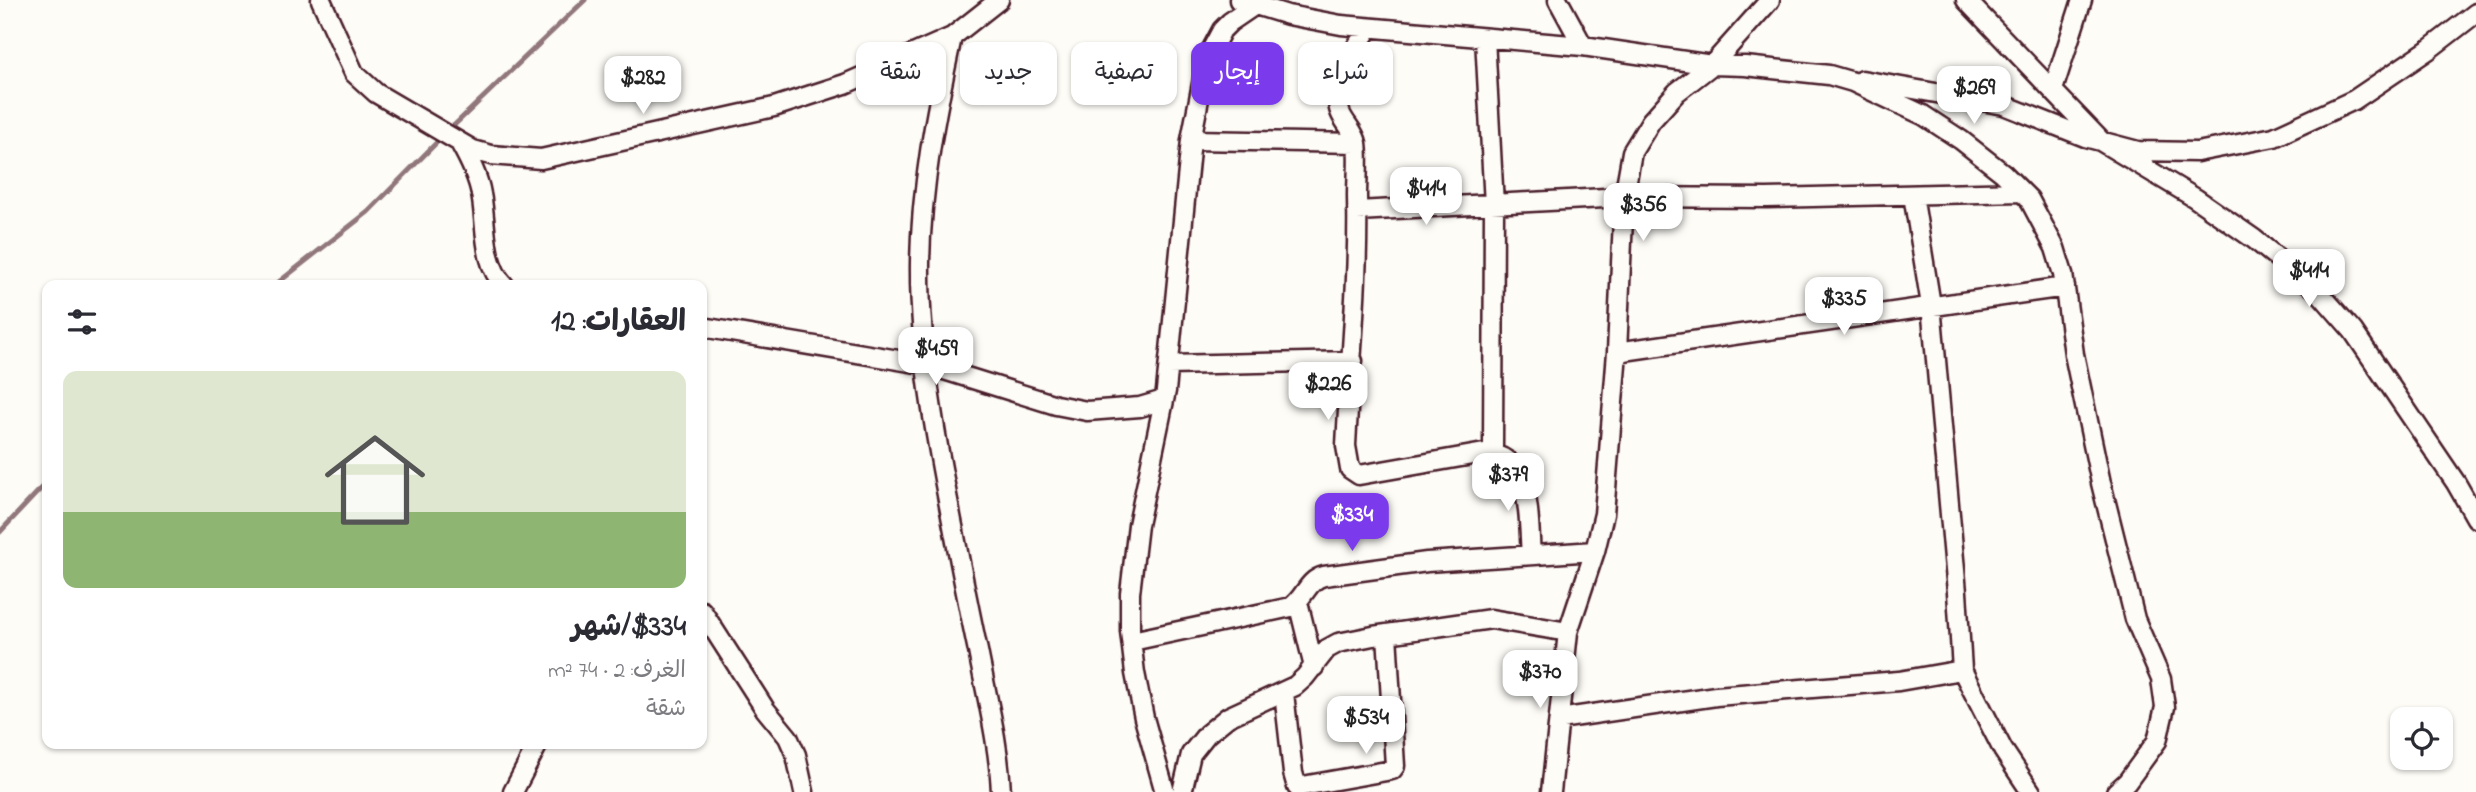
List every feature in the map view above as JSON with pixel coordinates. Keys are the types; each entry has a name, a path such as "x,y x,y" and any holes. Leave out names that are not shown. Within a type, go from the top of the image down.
{"street":[{"path":"321,0 354,74 376,93 472,150 491,155 541,159 774,107 845,84 952,37 999,0"},
{"path":"1558,0 1583,46"},
{"path":"1551,792 1568,632 1595,551 1604,514 1618,352 1625,197 1632,152 1651,121 1677,92 1712,65 1770,0"},
{"path":"1966,0 2102,142 2195,198 2244,232 2317,290 2353,331 2476,517"},
{"path":"2053,90 2082,0"},
{"path":"1165,792 1144,718 1135,673 1130,593 1138,525 1164,400 1191,140 1207,58 1215,41 1247,2 1288,15 1369,28 1583,46 1712,65 1756,66 1915,88 2004,105 2085,137 2138,151 2197,152 2274,137 2354,100 2428,50 2476,13"},
{"path":"1369,28 1345,67 1338,96 1338,108 1343,122 1357,143 1353,361 1346,446 1350,469 1355,475 1493,453 1510,462 1522,480 1531,555"},
{"path":"952,37 936,113 922,224 922,307 952,523 996,743 1001,792"},
{"path":"1485,38 1494,205 1493,453"},
{"path":"1829,75 1853,82 1923,115 1961,140 2003,173 2022,192 2045,226 2054,247 2065,287 2074,354 2101,483 2135,619 2161,679 2165,707 2157,741 2127,782 2116,792"},
{"path":"458,140 471,163 481,192 489,255 501,280"},
{"path":"1191,140 1357,143"},
{"path":"1357,211 1625,197 1767,198 2022,192"},
{"path":"1913,195 1931,305 1962,670 2003,750 2031,792"},
{"path":"1618,352 2065,287"},
{"path":"707,328 928,365 1056,405 1087,411 1140,407 1164,400"},
{"path":"1169,365 1353,361"},
{"path":"1132,641 1281,610 1298,602 1312,581 1324,576 1427,562 1595,551"},
{"path":"1298,602 1314,667"},
{"path":"707,619 765,709 788,737 796,755 804,792"},
{"path":"1182,792 1191,754 1207,734 1228,717 1253,704 1284,693 1306,677 1331,646 1387,634 1491,619 1568,632"},
{"path":"1284,693 1297,787 1350,785 1392,770 1395,766 1387,634"},
{"path":"1559,719 1716,696 1899,681 1962,670"},
{"path":"513,792 535,749"}],"waterway":[{"path":"281,280 368,212 585,0"},
{"path":"0,532 42,487"}]}
